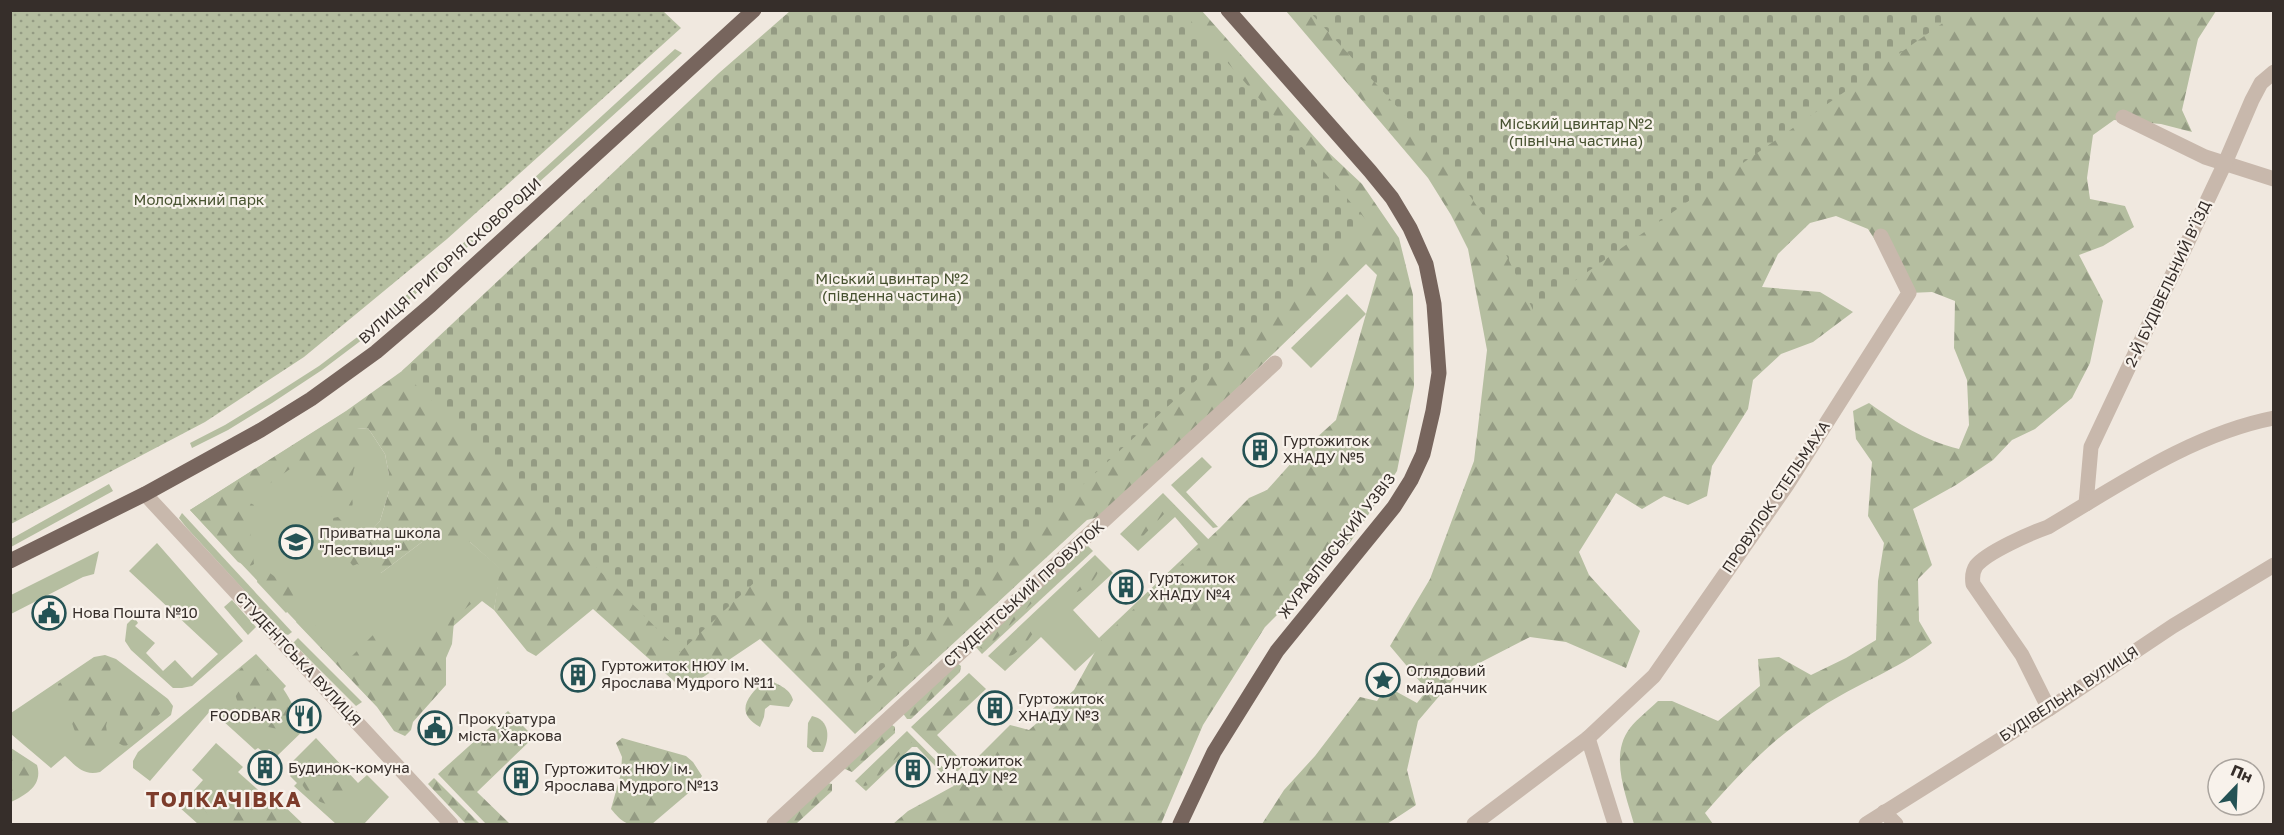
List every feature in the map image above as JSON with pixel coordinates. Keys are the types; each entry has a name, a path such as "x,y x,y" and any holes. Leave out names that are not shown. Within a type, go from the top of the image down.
{"main road":[{"name":"ВУЛИЦЯ ГРИГОРІЯ СКОВОРОДИ","path":"10,561 145,494 271,424 311,399 376,352 431,305 754,10"},
{"name":"ЖУРАВЛІВСЬКИЙ УЗВІЗ","path":"1180,825 1214,753 1277,651 1395,507 1411,480 1423,454 1439,373 1432,294 1426,264 1410,228 1392,198 1370,171 1228,10"}],"street":[{"name":"2-Й БУДІВЕЛЬНИЙ В’ЇЗД","path":"2086,504 2091,447 2225,163 2252,100 2261,83 2274,72"},
{"path":"2123,117 2205,157 2274,179"},
{"name":"ПРОВУЛОК СТЕЛЬМАХА","path":"1588,738 1654,676 1787,485 1909,293 1881,236"},
{"name":"СТУДЕНТСЬКИЙ ПРОВУЛОК","path":"774,825 1275,363"},
{"path":"2049,709 2022,655 1973,584 1972,573 1978,563 2022,536 2048,527 2189,446 2254,422 2274,418"},
{"name":"СТУДЕНТСЬКА ВУЛИЦЯ","path":"145,494 451,825"},
{"name":"БУДІВЕЛЬНА ВУЛИЦЯ","path":"1866,825 2049,709 2173,626 2274,565"},
{"path":"1474,825 1588,738 1615,825"},
{"path":"1884,812 1896,825"}],"green space":[{"name":"Молодіжний парк","path":"11,11 663,11 681,28 447,239 304,357 205,422 11,524"},
{"name":"Міський цвинтар №2 (південна частина)","path":"790,11 1182,11 1368,222 862,688 757,580 680,652 402,371 719,73"},
{"name":"Міський цвинтар №2 (південна частина)","path":"799,11 1202,11 1327,151 1362,184 1399,238 1413,295 1414,386 1397,471 1351,541 1265,627 1203,725 1161,824 893,824 908,811 970,777 977,758 1010,725 1029,730 1074,690 1102,639 1249,498 1267,490 1302,451 1336,420 1377,275 1366,264 1106,515 1087,520 855,734 760,639 684,690 593,609 536,656 527,651 494,610 500,569 470,542 422,542 381,573 357,564 353,566 348,560 349,554 333,535 333,518 338,517 352,532 368,533 380,521 389,491 385,454 368,428 357,429 364,447 354,469 349,494 353,504 348,513 337,509 324,499 305,464 297,464 269,484 248,494 248,502 254,505 249,524 254,564 249,567 238,562 190,510 346,411 402,371"},
{"path":"1286,11 2216,11 2198,39 2182,110 2192,132 2161,124 2114,120 2093,135 2087,178 2090,199 2125,206 2134,227 2103,246 2079,255 2103,301 2090,363 2072,398 2035,429 2012,440 1993,460 1956,485 1913,509 1932,565 1918,579 1919,621 1932,643 1905,661 1834,699 1803,719 1773,743 1745,769 1705,813 1713,824 1634,824 1621,775 1621,750 1630,728 1658,701 1672,701 1718,721 1760,686 1758,659 1779,657 1811,675 1876,640 1878,581 1884,543 1868,516 1872,462 1856,439 1853,411 1869,403 1912,430 1934,441 1959,449 1969,425 1967,380 1954,348 1955,301 1932,292 1909,293 1868,229 1836,216 1810,223 1778,254 1762,287 1820,292 1853,312 1813,342 1781,354 1753,380 1748,409 1712,466 1707,496 1688,505 1664,496 1642,509 1616,493 1579,552 1589,575 1640,631 1626,668 1566,642 1530,637 1458,674 1418,721 1407,770 1416,805 1387,824 1262,824 1284,790 1315,756 1360,697 1377,701 1384,690 1397,692 1417,703 1427,690 1390,646 1430,579 1474,461 1487,350 1468,249 1451,215 1428,178"},
{"name":"Міський цвинтар №2 (північна частина)","path":"1309,11 1960,11 1533,310 1496,234 1444,158"},
{"path":"675,49 682,53 379,327 322,370 272,403 228,430 192,448 190,443 225,425 319,366 376,323"},
{"path":"1347,294 1366,314 1311,368 1291,348"},
{"path":"347,411 357,429 368,428 385,454 389,491 380,521 368,534 381,573 422,542 470,542 501,569 494,610 482,601 370,699 190,510"},
{"path":"1202,457 1212,467 1186,492 1218,527 1213,528 1171,485"},
{"path":"1202,462 1207,468 1182,494 1177,486 1195,465"},
{"path":"109,484 113,491 11,547 11,539"},
{"path":"1163,493 1212,543 1075,671 1041,637 1005,671 988,656 1095,555 1113,573 1073,610 1099,638 1198,544 1175,517 1138,551 1120,534"},
{"path":"1164,497 1174,505 1179,515 1174,512 1165,513 1142,537 1135,541 1126,537 1126,531"},
{"path":"182,513 292,632 288,635 283,633 186,527 179,518"},
{"path":"1084,542 1093,551 982,654 974,645"},
{"path":"157,543 243,641 192,686 173,688 131,650 125,641 127,624 134,617 138,623 135,626 155,643 146,653 163,671 175,660 192,678 218,654 129,571"},
{"path":"99,551 94,574 83,577 11,614 11,595"},
{"path":"1095,559 1099,566 1093,581 1079,591 1069,593 1066,589 1071,582"},
{"path":"267,571 299,594 295,604 286,613 257,582 258,577"},
{"path":"466,595 472,603 454,621 452,644 446,658 446,685 413,722 411,730 405,736 394,731 377,707 296,622 302,612 308,613 316,620 316,628 347,661 382,626 405,650"},
{"path":"1032,596 1034,601 985,650 978,647 979,643"},
{"path":"232,600 256,627 248,635 224,607"},
{"path":"1037,616 1040,622 1024,645 1014,654 1002,659 997,652 1024,625"},
{"path":"298,638 362,702 356,706 293,643"},
{"path":"256,654 286,686 277,696 308,726 277,756 269,749 265,753 258,748 255,750 211,710 150,781 133,768 133,761 138,752"},
{"path":"105,655 116,659 168,699 173,706 171,715 100,772 84,771 76,767 65,756 51,768 11,734 11,713 94,657"},
{"path":"258,658 277,680 297,716 298,724 290,731 264,726 249,720 240,706 231,681 241,668"},
{"path":"104,660 112,664 107,683 107,691 112,701 106,726 109,745 105,751 94,752 87,750 80,742 71,720 68,702 58,694 58,684 92,663"},
{"path":"957,663 961,666 960,672 911,719 907,719 902,712"},
{"path":"969,673 986,689 937,735 965,764 957,772 911,727"},
{"path":"137,679 148,684 167,705 138,737 125,747 117,742 122,693 130,689"},
{"path":"767,679 786,689 793,700 789,707 770,705 765,709 760,727 747,715 745,709 750,696"},
{"path":"965,681 970,681 975,693 937,731 934,744 921,733 920,723"},
{"path":"508,711 534,737 477,792 510,824 486,824 438,774"},
{"path":"812,716 822,721 827,730 827,741 823,752 813,752 807,747 808,723"},
{"path":"892,725 895,727 895,733 852,772 845,769 846,764"},
{"path":"907,731 960,785 956,788 917,747 912,747 866,791 855,781"},
{"path":"316,738 358,783 367,775 389,797 364,824 336,824 294,786 297,783 290,776 293,771 288,766"},
{"path":"622,738 686,756 702,776 692,790 652,824 629,824 620,819 611,809 621,773 622,757 616,743"},
{"path":"903,738 912,739 912,742 871,784 862,785 862,779"},
{"path":"216,743 243,767 238,772 274,804 278,800 303,824 198,824 179,807 203,780 192,770"},
{"path":"11,748 37,765 38,778 23,796 11,802"},
{"path":"321,751 337,765 348,782 340,804 320,802 302,785 299,768"},
{"path":"434,778 480,824 466,824 428,784"},
{"path":"828,783 832,784 832,791 796,824 781,824"},
{"path":"217,793 259,799 276,812 283,824 216,824 205,811 204,802"}],"place":[{"name":"Гуртожиток ХНАДУ №5","path":"1260,450"},
{"name":"Приватна школа \"Лествиця\"","path":"296,542"},
{"name":"Гуртожиток ХНАДУ №4","path":"1126,587"},
{"name":"Нова Пошта №10","path":"49,613"},
{"name":"Гуртожиток НЮУ ім. Ярослава Мудрого №11","path":"578,675"},
{"name":"Оглядовий майданчик","path":"1383,680"},
{"name":"Гуртожиток ХНАДУ №3","path":"995,708"},
{"name":"FOODBAR","path":"304,716"},
{"name":"Прокуратура міста Харкова","path":"435,728"},
{"name":"Будинок-комуна","path":"265,768"},
{"name":"Гуртожиток ХНАДУ №2","path":"913,770"},
{"name":"Гуртожиток НЮУ ім. Ярослава Мудрого №13","path":"521,778"}],"district":[{"name":"ТОЛКАЧІВКА","path":"224,800"}]}
